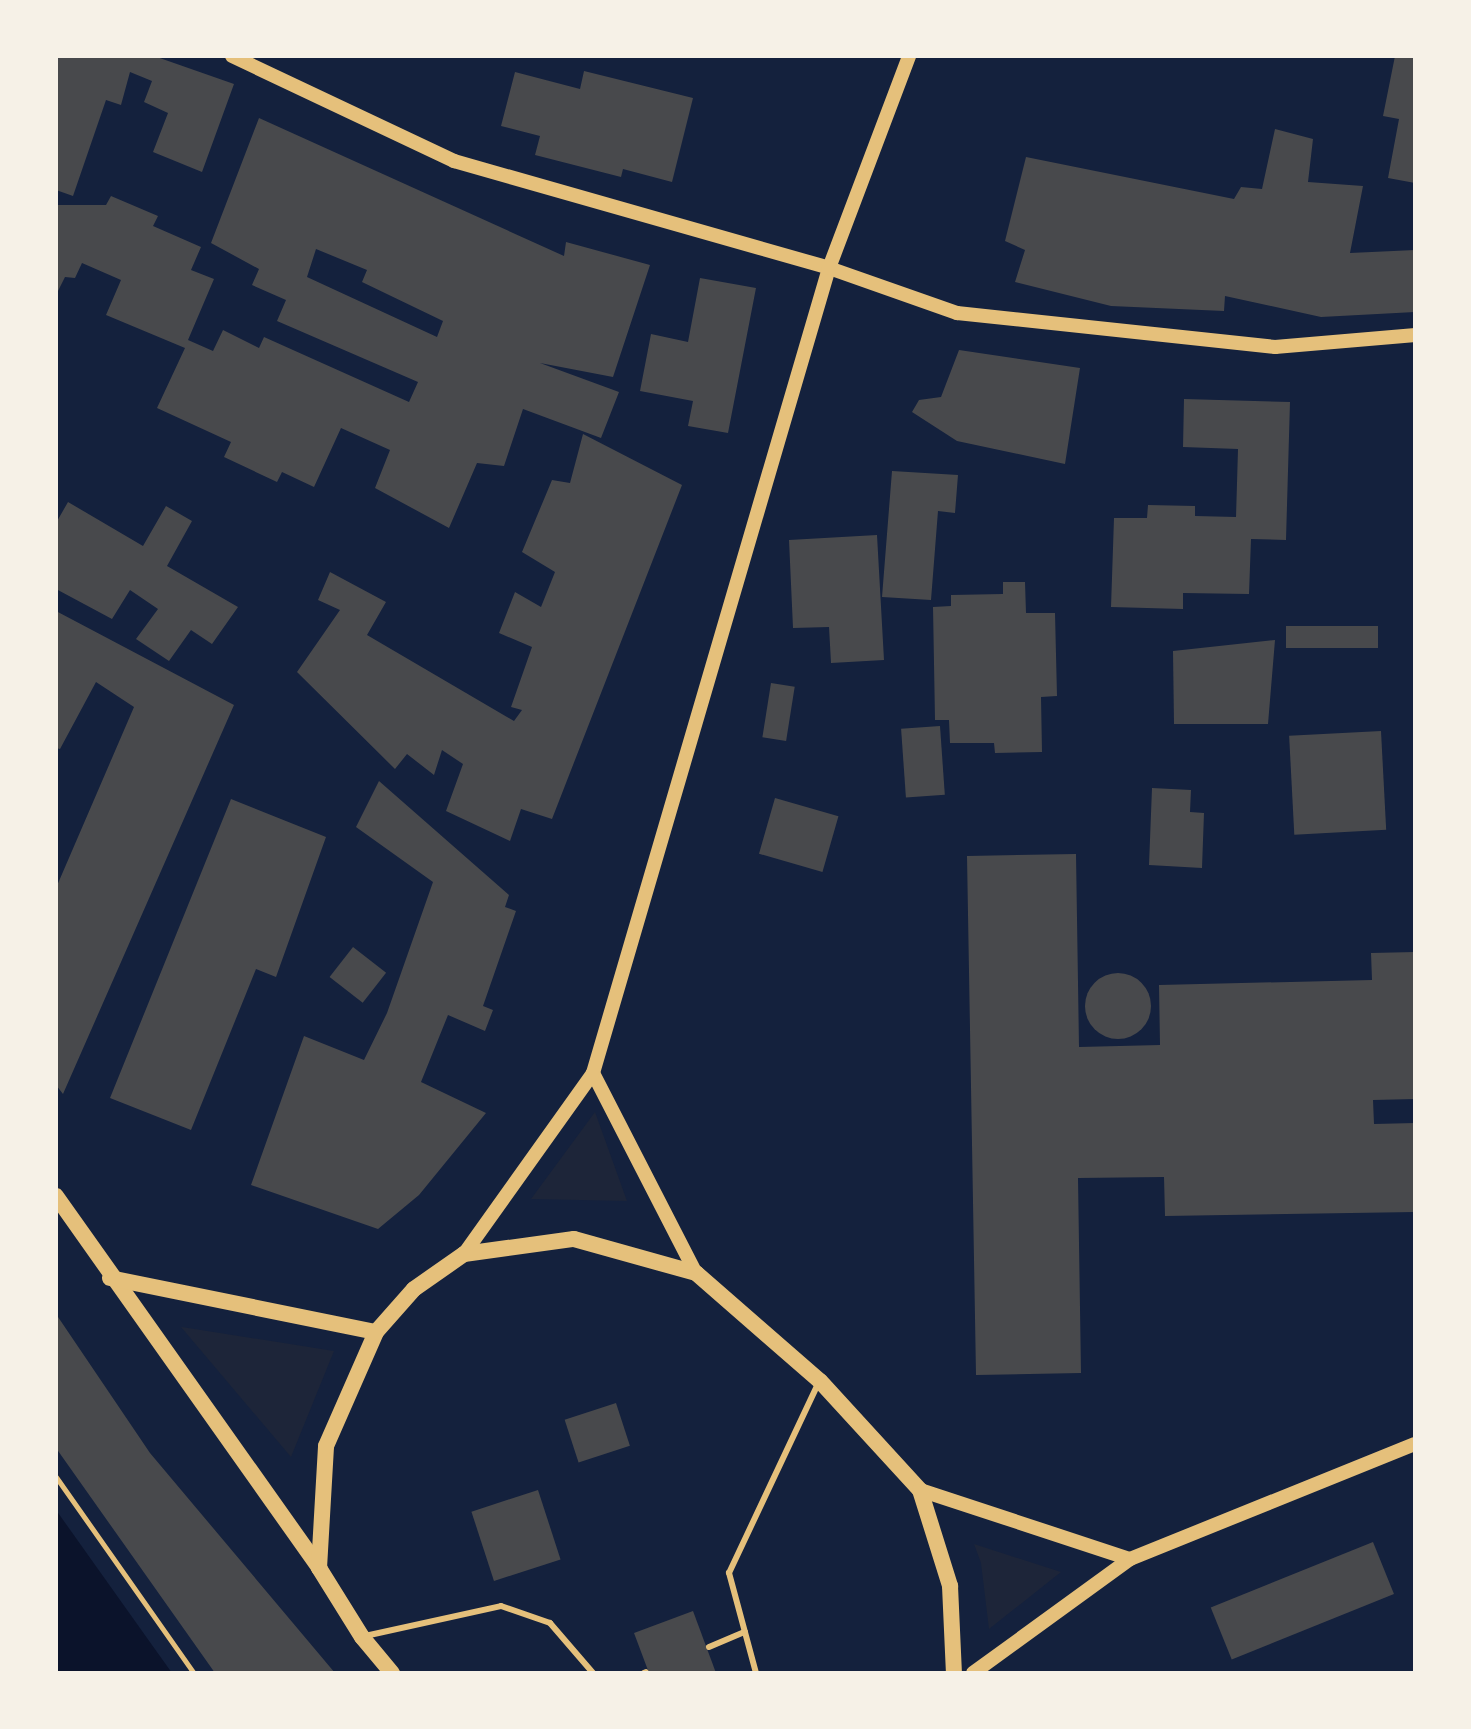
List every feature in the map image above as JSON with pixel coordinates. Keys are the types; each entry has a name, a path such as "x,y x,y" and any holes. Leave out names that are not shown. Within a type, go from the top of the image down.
{"main road":[{"path":"56,1196 110,1278 319,1568 362,1637 392,1673"},
{"path":"319,1568 326,1446 376,1332 414,1289 464,1254 574,1239 696,1273 820,1381 920,1490 950,1586 954,1673"},
{"path":"110,1278 376,1332"}],"street":[{"path":"232,56 454,161 829,268 957,313 1275,347 1415,335"},
{"path":"464,1254 593,1073 829,268 909,56"},
{"path":"593,1073 696,1273"},
{"path":"973,1673 1130,1559 1415,1444"},
{"path":"920,1490 1130,1559"}],"lane":[{"path":"756,1673 729,1573 820,1381"},
{"path":"362,1637 501,1606 550,1623 593,1673"},
{"path":"709,1647 745,1632"}],"path":[{"path":"56,1477 194,1673"}],"shaded area":[{"path":"595,1112 627,1201 531,1199"},
{"path":"181,1327 334,1351 291,1457"},
{"path":"56,1510 147,1638 172,1673 56,1673"},
{"path":"974,1544 1061,1572 989,1629 981,1563"}],"building":[{"path":"56,56 154,56 234,84 202,172 153,152 168,113 144,102 152,81 130,72 121,105 106,100 73,196 56,190"},
{"path":"1395,56 1415,56 1415,183 1388,178 1399,119 1383,116"},
{"path":"584,71 693,98 672,182 623,169 621,177 535,155 540,136 501,126 515,72 580,89"},
{"path":"259,118 564,256 566,242 650,265 613,377 540,363 619,392 601,438 523,409 504,466 477,463 449,528 375,488 390,450 341,428 314,487 282,472 277,482 224,457 231,442 157,408 185,348 106,315 121,280 82,263 75,278 65,277 56,295 56,205 106,205 111,196 158,216 153,226 201,247 191,270 214,279 188,340 213,351 223,330 259,348 264,337 409,402 418,382 277,321 286,300 252,285 259,269 211,243","holes":["316,249 367,270 362,282 443,321 437,337 307,277"]},
{"path":"1275,129 1313,139 1308,182 1363,186 1350,253 1415,250 1415,312 1321,317 1225,296 1224,311 1111,306 1015,282 1025,250 1005,241 1026,157 1234,199 1241,187 1262,189"},
{"path":"700,278 756,288 728,433 688,426 693,401 640,391 651,334 688,342"},
{"path":"959,350 1080,368 1065,464 957,441 912,412 919,400 941,397"},
{"path":"1184,399 1290,402 1286,540 1251,539 1249,594 1183,593 1183,609 1111,607 1114,518 1147,518 1148,505 1195,506 1195,516 1236,517 1238,449 1183,447"},
{"path":"583,434 682,485 552,819 521,809 510,841 446,811 463,764 442,750 434,775 407,754 395,769 297,672 340,610 318,600 330,572 386,602 367,635 514,721 522,710 511,707 532,647 499,633 515,592 541,607 555,572 522,552 552,480 570,483"},
{"path":"892,471 958,475 955,513 938,511 931,600 882,597"},
{"path":"68,502 143,546 166,506 192,521 167,566 238,607 212,644 191,630 169,661 136,639 158,609 130,590 112,619 56,589 56,523"},
{"path":"877,535 884,660 831,663 829,627 793,628 789,540"},
{"path":"1003,582 1025,582 1026,613 1055,613 1057,696 1041,697 1042,752 995,753 994,743 950,743 949,720 935,720 933,607 951,606 951,595 1003,594"},
{"path":"56,611 234,705 63,1094 56,1085 56,888 134,707 96,682 60,749 56,748"},
{"path":"1286,626 1378,626 1378,648 1286,648"},
{"path":"1275,640 1268,724 1174,724 1173,651"},
{"path":"771,683 795,687 786,741 762,737"},
{"path":"940,726 945,795 906,798 901,729"},
{"path":"1381,731 1386,830 1294,835 1289,736"},
{"path":"379,781 509,895 505,907 516,911 483,1006 493,1010 485,1031 448,1015 421,1082 486,1113 419,1195 378,1229 251,1185 304,1036 364,1060 387,1013 433,882 356,827"},
{"path":"1152,788 1191,790 1190,812 1204,813 1202,868 1149,865"},
{"path":"775,798 838,816 822,872 759,854"},
{"path":"231,799 326,837 276,977 256,969 191,1130 110,1098"},
{"path":"1076,854 1079,1047 1160,1045 1159,985 1372,980 1371,953 1415,952 1415,1099 1373,1100 1374,1124 1415,1123 1415,1212 1165,1216 1164,1177 1078,1178 1081,1373 976,1375 967,856"},
{"path":"353,947 386,973 363,1003 330,977"},
{"path":"1118,973 1131,975 1146,988 1151,1006 1149,1019 1136,1034 1118,1039 1105,1037 1090,1024 1085,1006 1087,993 1100,978"},
{"path":"56,1314 150,1453 335,1673 215,1673 56,1448"},
{"path":"616,1403 630,1446 579,1462 565,1420"},
{"path":"538,1490 561,1559 494,1581 471,1512"},
{"path":"1373,1542 1394,1594 1232,1659 1211,1608"},
{"path":"693,1611 716,1673 649,1673 634,1633"}]}
